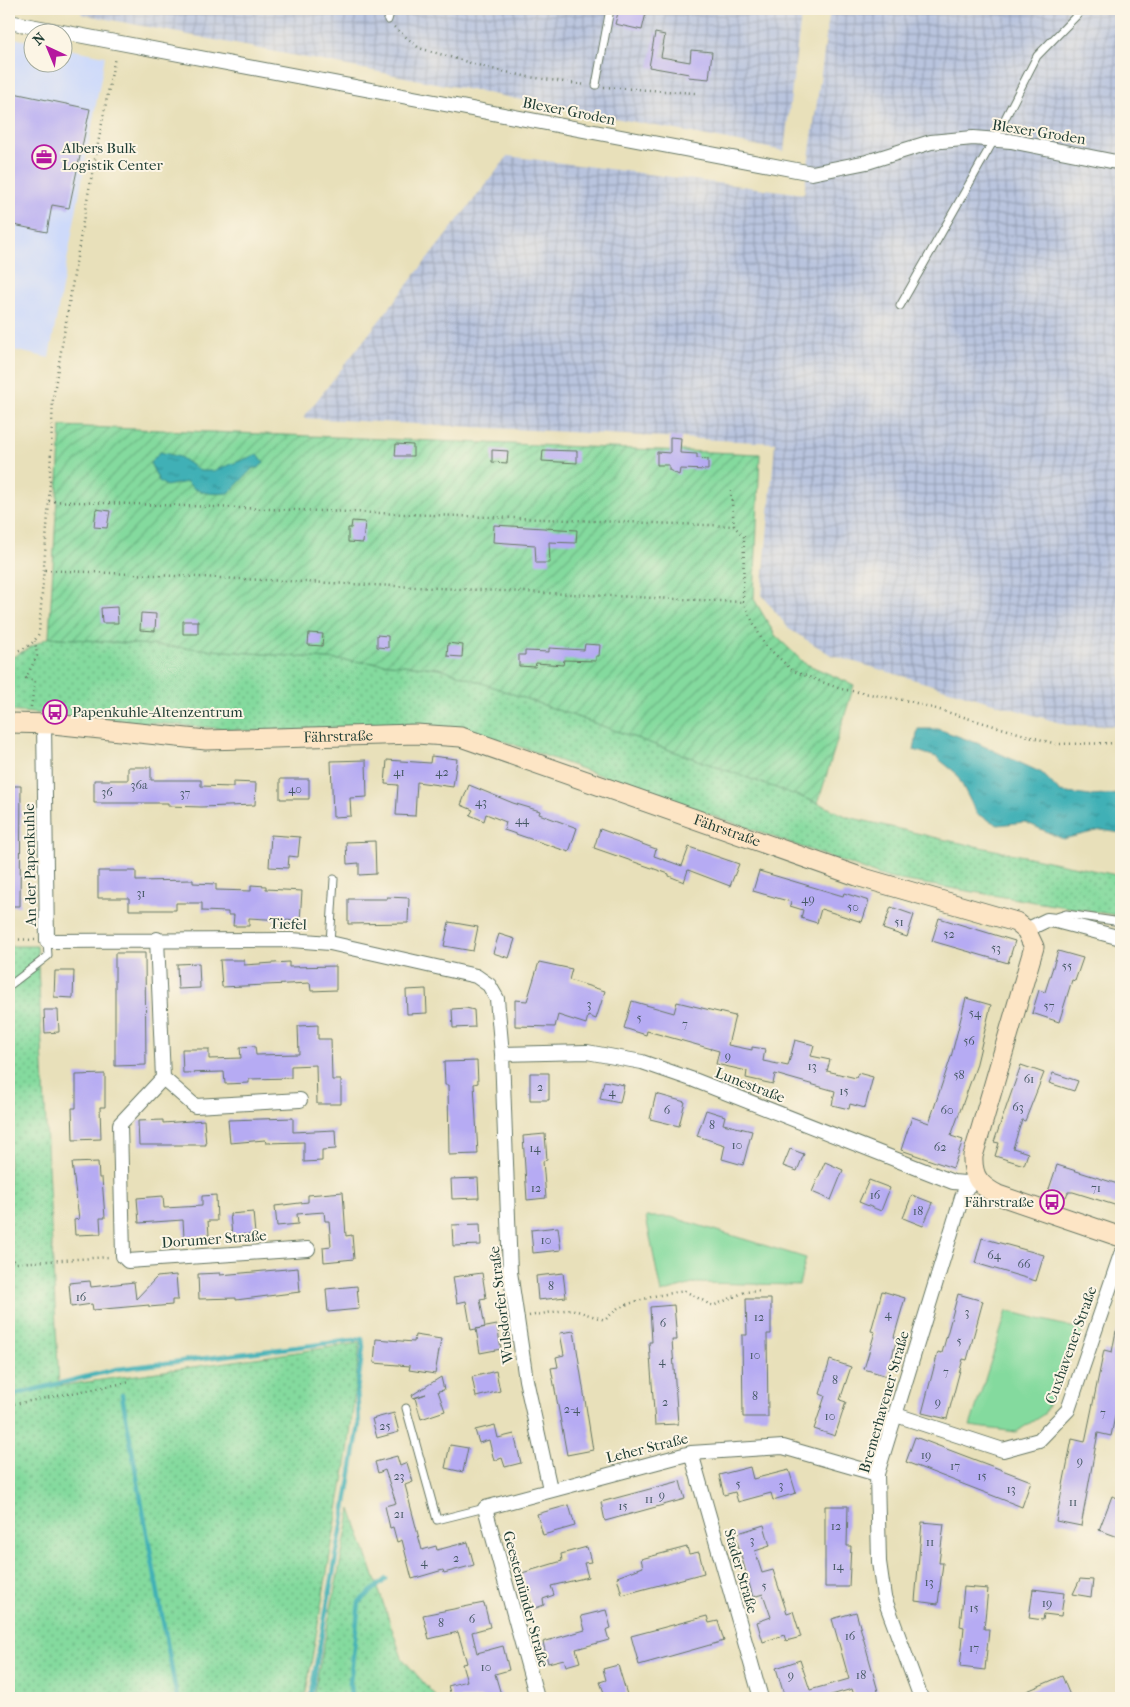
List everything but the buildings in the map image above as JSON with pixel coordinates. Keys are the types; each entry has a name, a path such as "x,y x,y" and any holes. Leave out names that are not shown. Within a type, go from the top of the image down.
{"street":[{"name":"Blexer Groden","path":"9,22 812,173 867,162 931,142 972,138 1011,141 1121,163"},
{"name":"Fährstraße","path":"9,723 206,740 416,734 461,737 860,878 1016,922 1026,930"},
{"name":"An der Papenkuhle","path":"36,724 47,941"},
{"path":"1121,938 1047,920 1026,930 1034,947 973,1156 973,1170 977,1180 986,1190 1121,1237"},
{"path":"123,1256 120,1124 163,1078 157,939"},
{"name":"Tiefel","path":"47,941 157,939 291,940 330,943 476,976 489,985 497,999 502,1054"},
{"name":"Lunestraße","path":"502,1054 587,1052 642,1062 694,1080 953,1182 965,1183 977,1180"},
{"name":"Wulsdorfer Straße","path":"502,1054 510,1272 526,1380 550,1489"},
{"path":"163,1078 195,1106 300,1100"},
{"name":"Bremerhavener Straße","path":"920,1698 884,1597 879,1562 877,1474 962,1197 967,1187 977,1180"},
{"name":"Dorumer Straße","path":"123,1256 128,1261 308,1249"},
{"name":"Cuxhavener Straße","path":"896,1415 1003,1450 1039,1440 1068,1410 1121,1254"},
{"name":"Leher Straße","path":"484,1508 691,1453 783,1447 877,1474"},
{"name":"Stader Straße","path":"691,1453 761,1698"},
{"name":"Geestemünder Straße","path":"484,1508 537,1698"}],"lane":[{"path":"388,20 391,9"},
{"path":"596,85 610,9"},
{"path":"900,306 994,140 1037,56 1083,9"},
{"path":"330,943 334,879"},
{"path":"1047,920 1066,914 1121,922"},
{"name":"An der Papenkuhle","path":"9,986 48,956 47,941"},
{"path":"406,1408 438,1520 484,1508"}],"path":[{"path":"388,20 419,48 488,68 529,77 596,85 695,93"},
{"path":"9,652 18,651 35,641 39,633 45,570 53,398 85,210 118,43"},
{"path":"730,490 734,526 744,537 743,602 764,644 793,670 841,689 909,701 1056,744 1121,743"},
{"path":"49,501 734,526"},
{"path":"45,570 743,602"},
{"path":"35,641 37,656 26,678 35,680 36,724"},
{"path":"9,939 47,941"},
{"path":"9,1258 16,1263 123,1256"},
{"path":"517,1318 571,1309 605,1320 619,1307 654,1296 685,1291 713,1306 745,1292 761,1291"},
{"path":"9,1405 130,1382"}],"shaded area":[{"path":"82,9 802,9 784,151 81,14"},
{"path":"830,9 1121,9 1121,726 1067,725 831,655 789,629 762,595 775,443 303,418 508,156 804,194"},
{"path":"9,37 22,40 22,72 72,72 72,50 105,56 49,358 9,349"}],"green space":[{"path":"61,426 760,454 754,599 775,635 804,663 854,685 818,803 440,668 49,637"},
{"path":"49,637 440,668 818,803 848,817 946,840 1121,876 1121,916 888,878 504,741 445,729 250,731 9,711 9,659"},
{"path":"9,946 37,946 59,1386 360,1343 348,1453 305,1698 9,1698"},
{"path":"646,1217 671,1217 806,1258 799,1285 696,1283 661,1293"},
{"path":"1007,1311 1083,1330 1044,1414 1016,1432 970,1426"},
{"path":"351,1509 402,1658 437,1698 313,1698"}],"water":[{"path":"160,452 180,457 200,471 213,471 258,454 264,462 259,468 253,468 229,493 212,493 196,489 187,482 166,486 159,481 150,463"},
{"path":"918,729 938,729 977,743 1042,773 1060,792 1090,796 1121,794 1121,833 1101,830 1063,839 1025,822 998,825 977,814 956,773 936,757 914,750"}],"waterway":[{"path":"9,1396 117,1369 362,1339 363,1347 357,1390 359,1425 310,1698"},
{"path":"122,1395 177,1698"},
{"path":"351,1698 350,1683 359,1602 386,1579"}],"place":[{"name":"Albers Bulk Logistik Center","path":"44,157"},
{"name":"Papenkuhle-Altenzentrum","path":"55,712"},
{"name":"Fährstraße","path":"1052,1202"}]}
